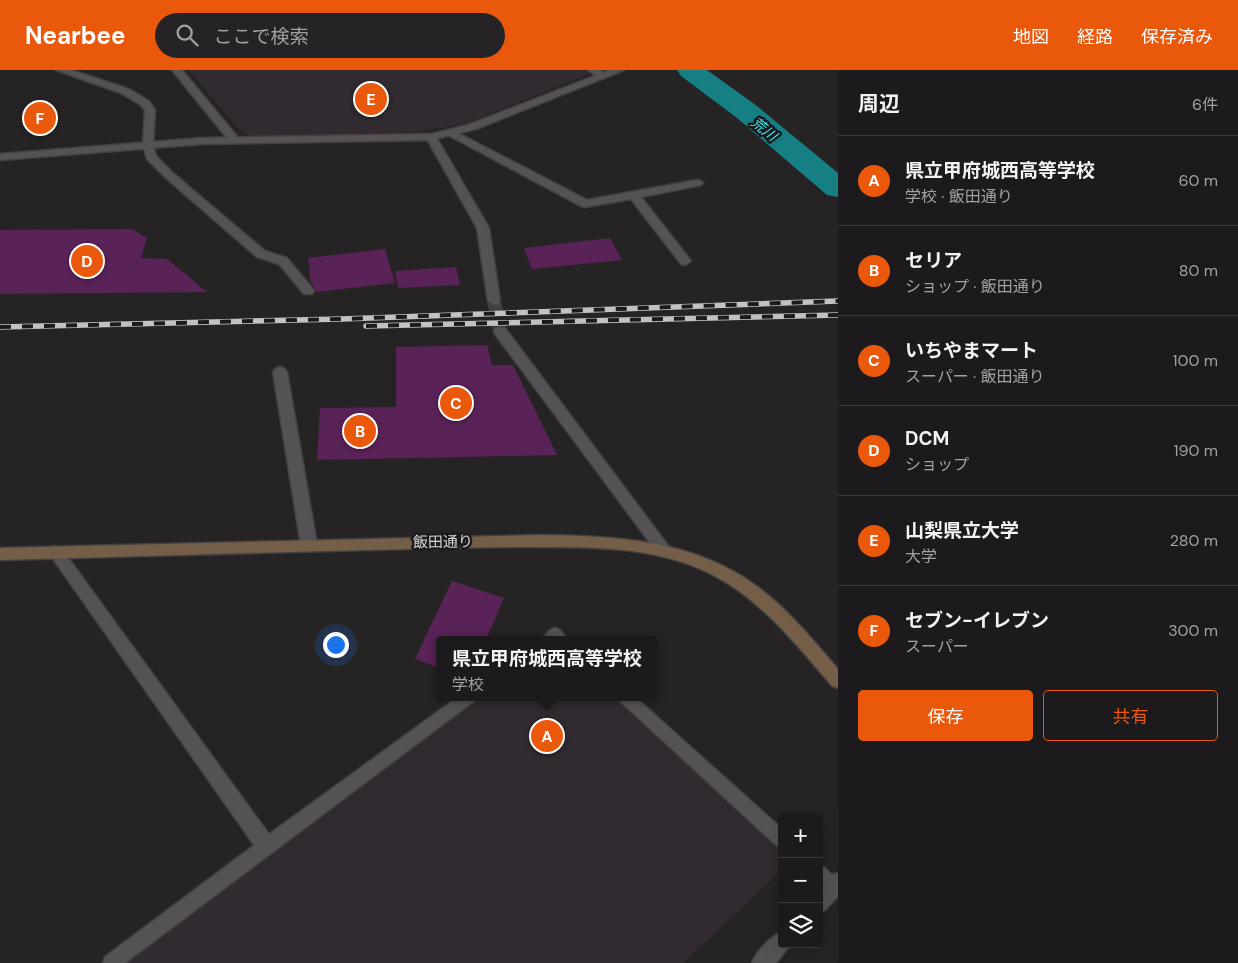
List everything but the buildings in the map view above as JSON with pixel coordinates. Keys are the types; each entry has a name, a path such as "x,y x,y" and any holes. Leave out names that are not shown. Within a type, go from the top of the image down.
{"main road":[{"name":"飯田通り","path":"0,554 475,540 616,542 664,551 714,568 753,591 790,624 838,681"}],"street":[{"path":"61,70 125,91 145,103 150,110 148,145 152,157 170,176 261,254 283,261 308,291"},
{"path":"177,70 235,141"},
{"path":"0,157 148,145 235,141 431,137 452,133 597,73 619,70"},
{"path":"452,133 585,204 697,183"},
{"path":"431,137 483,228 494,301"},
{"path":"634,195 685,262"},
{"path":"500,331 664,551"},
{"path":"280,372 308,545"},
{"path":"56,552 266,846"},
{"path":"823,894 830,881"},
{"path":"762,963 778,946"}],"lane":[{"path":"111,963 464,701"},
{"path":"629,701 778,836"}],"shaded area":[{"path":"188,70 587,70 592,73 464,124 416,132 250,136 239,129"},
{"path":"471,701 633,701 778,829 778,874 683,963 99,963"}],"waterway":[{"name":"荒川","path":"690,70 747,112 838,188"}],"tunnel":[{"path":"494,301 500,331"}],"railway":[{"path":"0,327 342,319 838,301"},
{"path":"366,326 838,315"}],"place":[{"name":"山梨県立大学","path":"371,99"},
{"name":"セブン-イレブン","path":"40,118"},
{"name":"DCM","path":"87,261"},
{"name":"いちやまマート","path":"456,403"},
{"name":"セリア","path":"360,431"},
{"name":"県立甲府城西高等学校","path":"547,736"}]}
